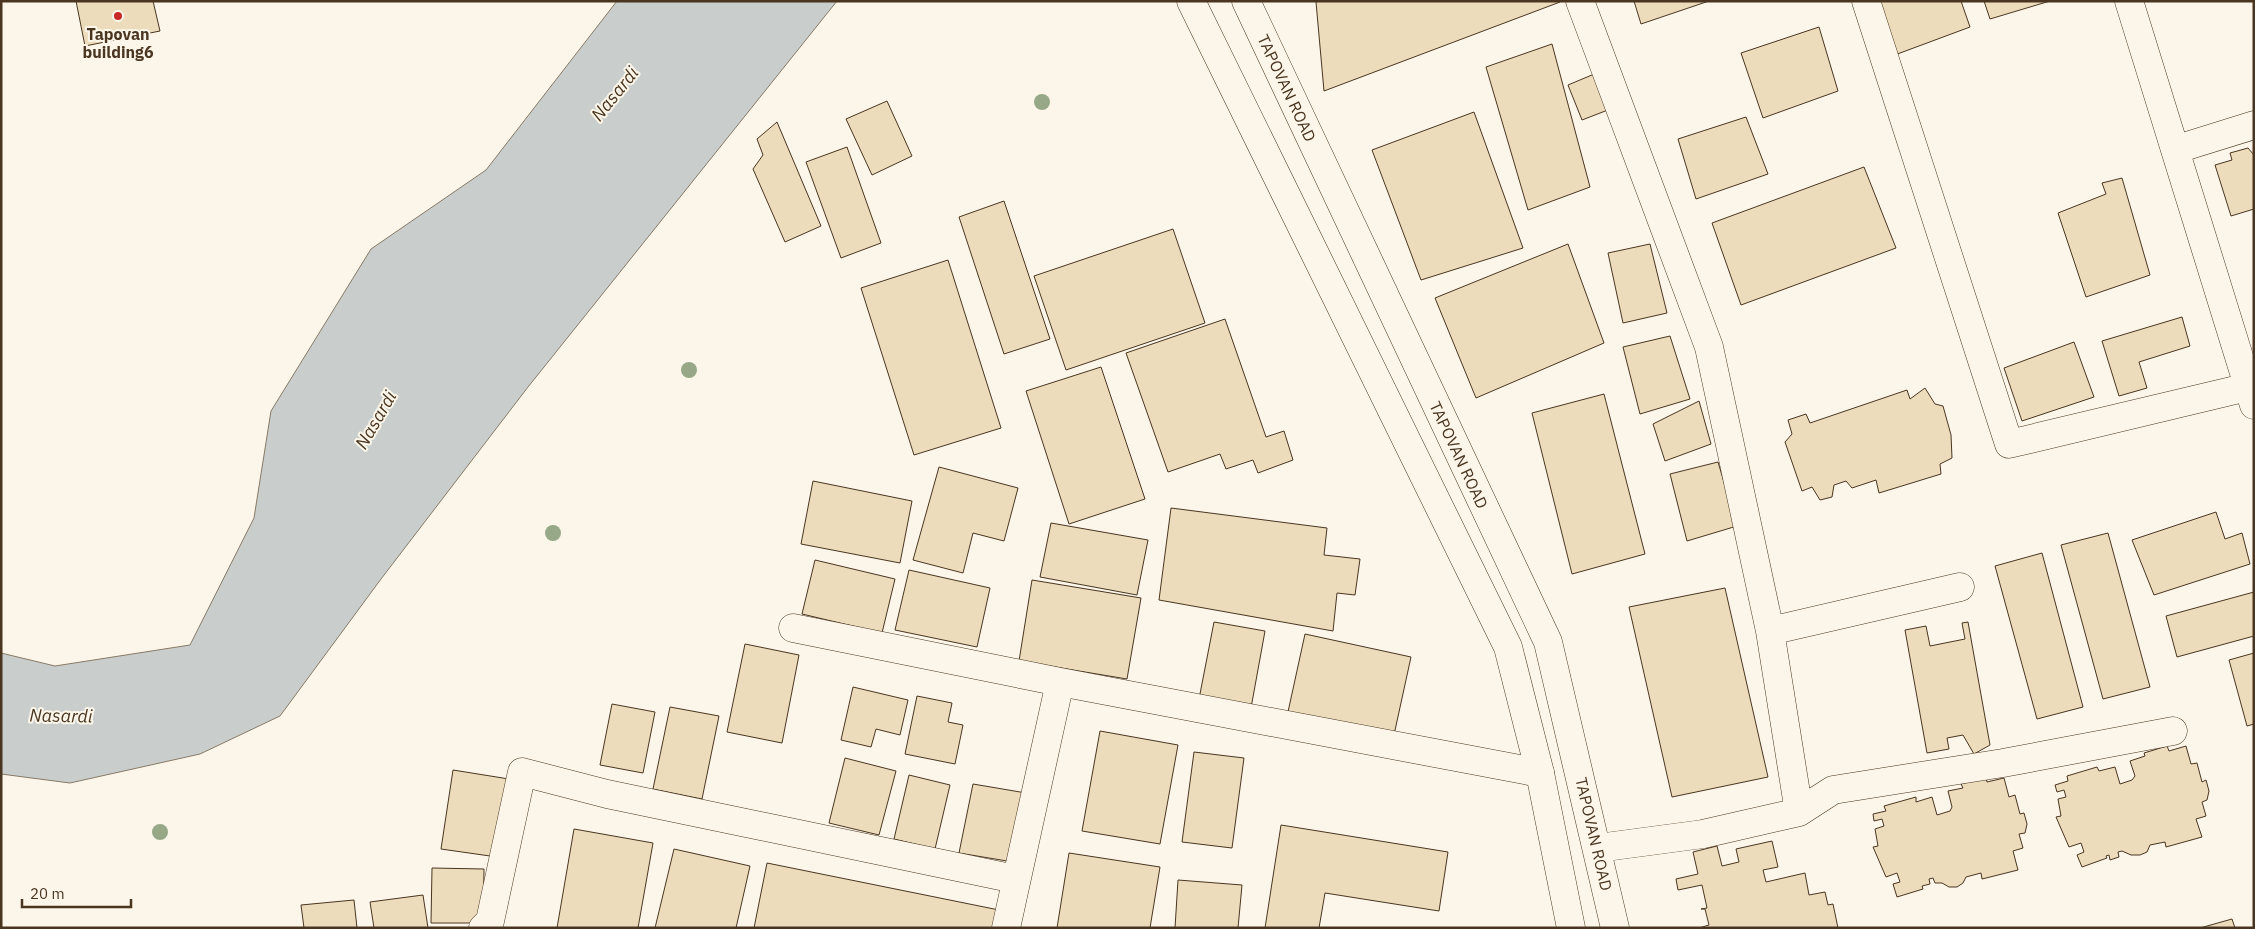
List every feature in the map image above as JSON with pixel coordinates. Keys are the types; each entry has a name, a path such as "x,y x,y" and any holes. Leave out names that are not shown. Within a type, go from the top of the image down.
{"street":[{"path":"1191,1 1508,647 1540,773 1571,928"},
{"name":"TAPOVAN ROAD","path":"1246,1 1548,642 1598,848 1615,928"},
{"path":"1580,1 1709,347 1770,631 1799,812"},
{"path":"1866,1 2009,444 2251,396 2129,1"},
{"path":"2176,149 2254,125"},
{"path":"1770,631 1960,587"},
{"path":"793,628 1060,682 1540,773"},
{"path":"1006,928 1015,879 1060,682"},
{"path":"1598,848 1703,834 1799,812 1833,790 2003,763 2173,731"},
{"path":"482,928 490,921 522,772 607,794 1015,879"}],"water":[{"name":"Nasardi","path":"617,1 837,1 528,387 381,579 280,716 200,754 70,783 1,774 1,653 55,666 190,645 254,518 271,411 371,249 486,170"}],"building":[{"name":"Tapovan building6","path":"76,1 153,1 160,31 85,46"},
{"path":"1634,1 1709,1 1641,24"},
{"path":"1874,1 1961,1 1970,27 1892,56"},
{"path":"1984,1 2050,1 1990,19"},
{"path":"1316,2 1560,2 1324,91"},
{"path":"1819,27 1838,91 1763,118 1741,53"},
{"path":"1552,44 1590,187 1528,210 1486,67"},
{"path":"1599,72 1613,108 1582,120 1568,85"},
{"path":"887,101 912,156 872,175 846,119"},
{"path":"1474,112 1523,248 1421,280 1372,150"},
{"path":"1746,117 1768,174 1696,199 1678,139"},
{"path":"777,122 821,226 785,242 753,169 763,155 757,139"},
{"path":"847,147 881,243 841,258 806,162"},
{"path":"2248,148 2254,155 2254,209 2231,216 2215,165 2232,160 2230,153"},
{"path":"1864,167 1896,248 1741,305 1712,223"},
{"path":"2122,178 2150,275 2086,297 2058,213 2106,194 2102,183"},
{"path":"1004,201 1050,339 1004,354 959,217"},
{"path":"1173,229 1205,323 1066,370 1034,276"},
{"path":"1568,244 1604,343 1476,398 1435,298"},
{"path":"1650,244 1667,313 1623,323 1608,253"},
{"path":"948,260 1001,428 914,455 861,288"},
{"path":"2182,317 2190,346 2139,362 2147,388 2119,396 2102,341"},
{"path":"1225,319 1266,437 1284,431 1293,460 1258,473 1253,460 1226,469 1220,454 1168,472 1126,353"},
{"path":"1670,336 1690,399 1640,414 1623,347"},
{"path":"2074,342 2094,397 2022,421 2004,368"},
{"path":"1101,367 1145,499 1069,524 1026,391"},
{"path":"1925,388 1935,404 1943,406 1951,435 1952,458 1940,464 1941,474 1879,493 1876,480 1852,488 1846,481 1834,485 1832,497 1820,500 1812,487 1802,491 1785,442 1792,434 1788,420 1806,414 1810,423 1907,390 1910,399"},
{"path":"1604,394 1645,554 1572,574 1532,413"},
{"path":"1699,401 1711,444 1665,461 1653,424"},
{"path":"1718,462 1737,526 1687,541 1670,474"},
{"path":"939,467 1018,488 1004,541 973,533 963,573 913,560"},
{"path":"813,481 912,501 900,563 801,544"},
{"path":"1171,508 1327,528 1324,555 1360,559 1355,595 1337,593 1333,631 1159,600"},
{"path":"2216,512 2225,539 2242,533 2250,564 2154,595 2132,540"},
{"path":"1051,523 1148,540 1137,595 1040,577"},
{"path":"2108,533 2150,687 2103,699 2061,545"},
{"path":"2042,553 2083,707 2037,719 1995,566"},
{"path":"815,560 895,579 882,633 802,614"},
{"path":"909,570 990,588 977,647 895,630"},
{"path":"1032,580 1141,598 1127,679 1019,661"},
{"path":"1725,588 1768,777 1672,797 1629,607"},
{"path":"2254,592 2254,636 2177,657 2166,616"},
{"path":"1214,622 1265,631 1251,708 1199,699"},
{"path":"1968,622 1990,745 1974,754 1963,735 1947,738 1949,749 1927,753 1905,630 1926,626 1930,646 1965,639 1962,623"},
{"path":"1305,634 1411,657 1392,744 1286,721"},
{"path":"745,644 799,655 782,743 727,732"},
{"path":"2254,653 2254,724 2247,726 2229,660"},
{"path":"853,687 908,700 900,735 876,729 871,747 841,740"},
{"path":"917,696 952,703 948,722 963,725 955,764 905,754"},
{"path":"612,704 655,712 643,773 600,765"},
{"path":"670,707 719,716 702,799 653,789"},
{"path":"1100,731 1178,745 1160,844 1082,831"},
{"path":"2167,746 2169,751 2186,746 2191,764 2197,763 2202,782 2206,780 2209,791 2207,800 2202,802 2206,816 2196,819 2202,837 2166,847 2165,842 2150,845 2147,852 2140,855 2131,855 2122,851 2118,852 2119,857 2110,860 2109,855 2106,856 2107,858 2082,867 2077,855 2084,852 2081,843 2069,847 2056,817 2061,816 2058,799 2066,797 2064,790 2057,792 2055,785 2068,781 2067,776 2097,767 2099,771 2115,767 2120,784 2132,780 2135,776 2130,761 2145,756 2144,753"},
{"path":"1194,752 1244,758 1232,848 1182,842"},
{"path":"845,758 896,771 879,835 829,823"},
{"path":"453,770 509,779 497,857 441,849"},
{"path":"909,775 950,785 935,849 894,839"},
{"path":"1986,777 1987,782 2004,778 2009,797 2015,795 2020,814 2024,813 2027,824 2025,833 2019,834 2023,848 2013,851 2018,870 1982,879 1981,873 1966,877 1963,883 1957,887 1935,883 1933,878 1929,879 1930,884 1922,886 1923,889 1897,897 1893,884 1900,882 1897,873 1886,877 1873,847 1878,846 1875,829 1884,826 1882,819 1874,821 1873,814 1886,811 1884,806 1916,797 1916,802 1932,797 1937,815 1950,811 1952,807 1948,791 1963,788 1961,784"},
{"path":"973,784 1026,793 1013,862 959,853"},
{"path":"1281,825 1448,852 1439,911 1325,893 1319,928 1265,928"},
{"path":"574,829 653,843 638,928 557,928"},
{"path":"1772,841 1778,867 1763,870 1766,882 1805,873 1809,895 1825,892 1828,905 1833,904 1838,928 1699,928 1709,925 1705,909 1701,909 1707,908 1702,885 1678,890 1676,879 1698,874 1693,852 1717,846 1722,866 1739,862 1736,849"},
{"path":"674,849 750,866 736,928 655,928"},
{"path":"1069,853 1160,867 1150,928 1057,928"},
{"path":"767,863 999,910 996,928 754,928"},
{"path":"432,868 484,869 483,923 431,923"},
{"path":"1178,880 1242,885 1238,928 1175,928"},
{"path":"423,895 428,928 374,928 370,902"},
{"path":"354,900 357,928 304,928 301,905"},
{"path":"2232,919 2235,928 2200,928"}],"place":[{"name":"Tapovan building6","path":"118,16"}]}
